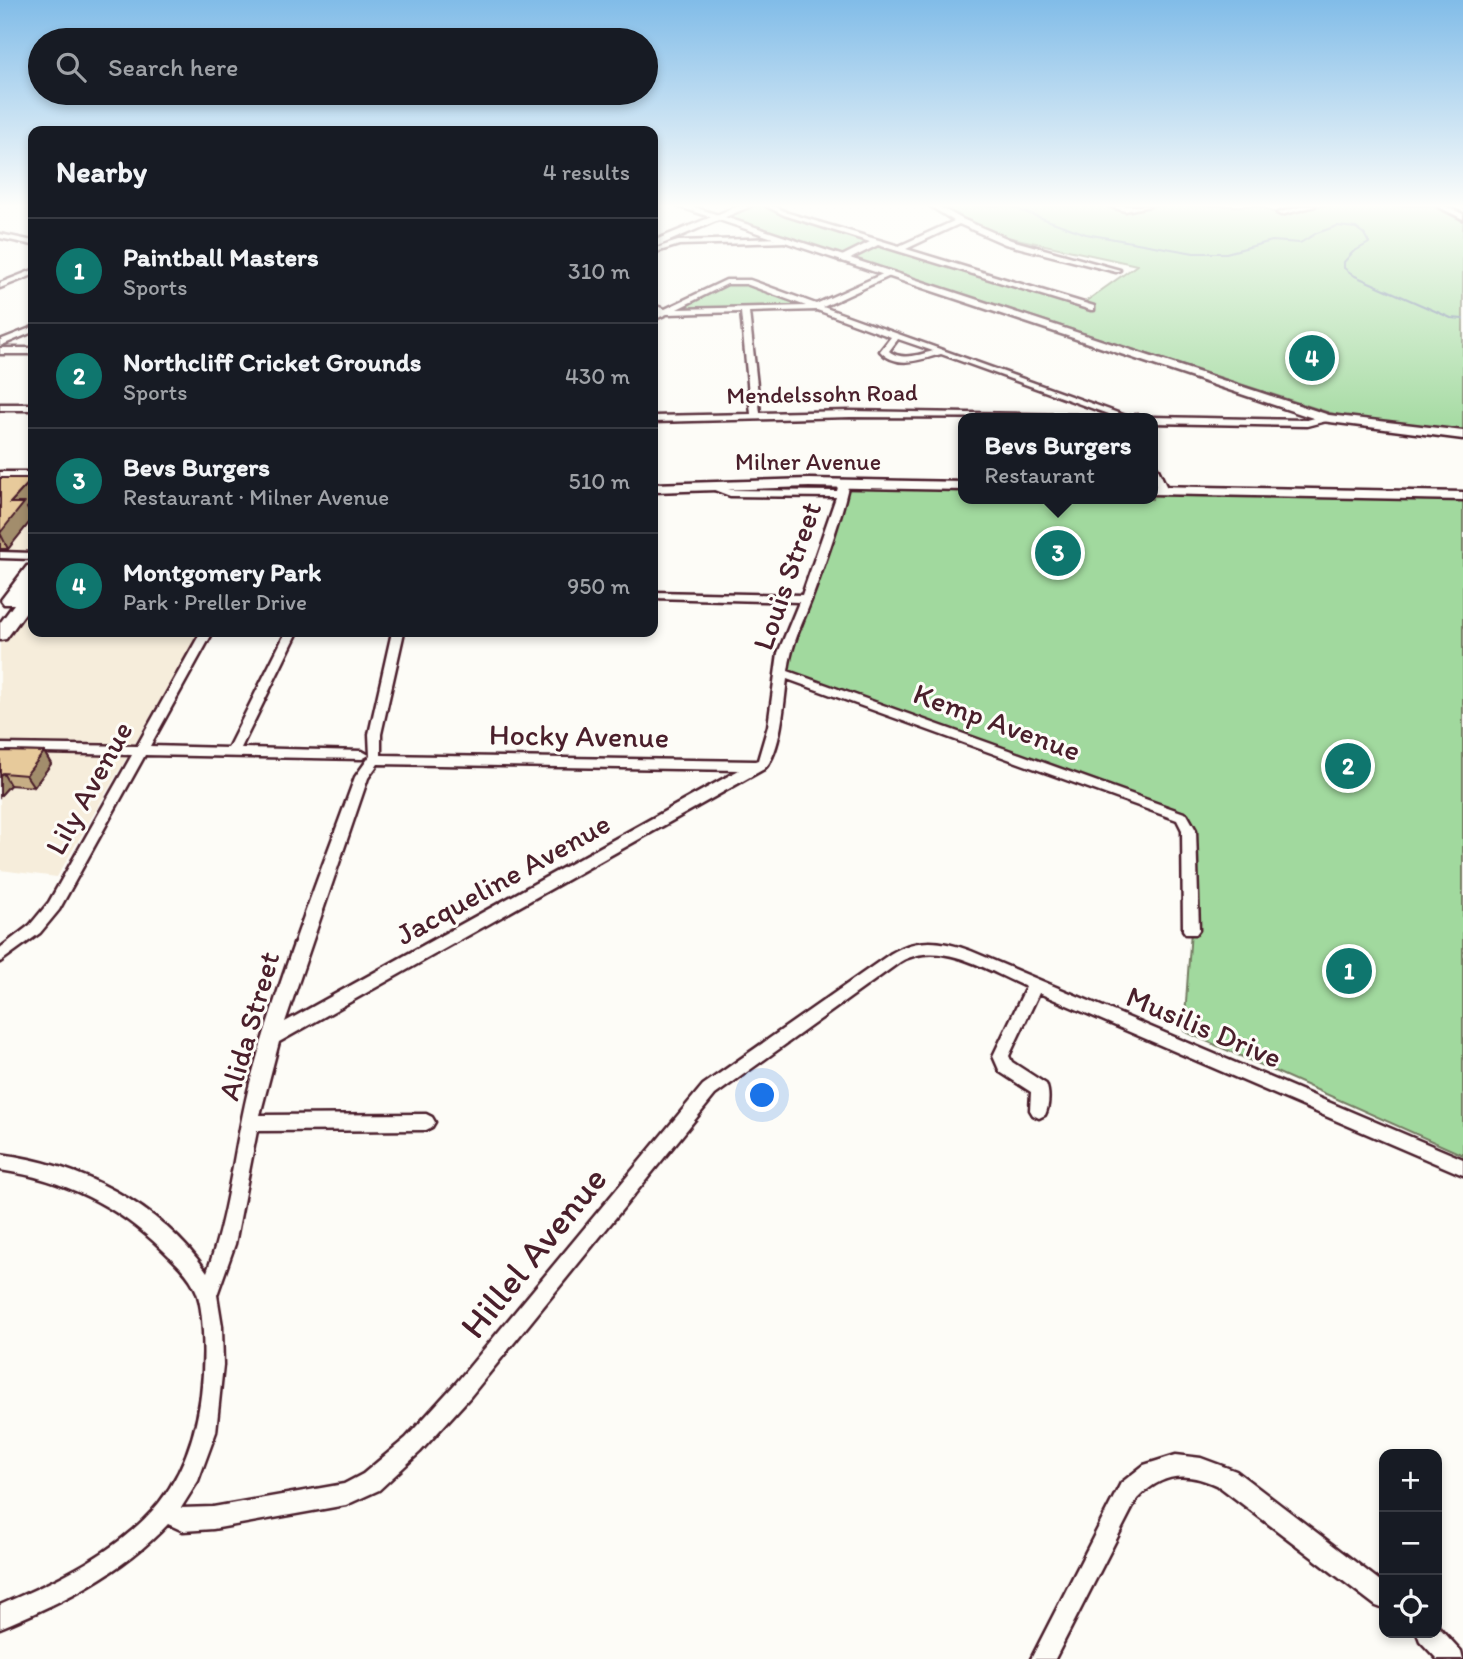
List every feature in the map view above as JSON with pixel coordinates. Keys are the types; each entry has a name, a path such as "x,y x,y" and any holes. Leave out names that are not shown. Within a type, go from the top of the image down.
{"main road":[{"path":"916,283 1327,418 1463,435"},
{"name":"Milner Avenue","path":"658,488 709,486 842,489 958,486"},
{"path":"1158,490 1463,496"},
{"path":"0,613 28,583"},
{"path":"0,635 28,585"}],"street":[{"path":"658,316 723,283"},
{"path":"750,283 1105,413"},
{"path":"658,309 666,312 820,307 868,283"},
{"path":"1013,283 1091,308"},
{"path":"745,310 757,416"},
{"path":"0,343 28,331"},
{"path":"897,335 884,351 892,358 912,359 942,352"},
{"path":"0,351 28,351"},
{"path":"0,407 28,407"},
{"name":"Mendelssohn Road","path":"658,419 857,414 958,416"},
{"path":"1158,420 1307,423 1327,418"},
{"path":"0,476 28,476"},
{"name":"Louis Street","path":"760,766 769,751 787,642 806,599 842,489"},
{"path":"0,555 28,556"},
{"path":"658,595 806,599"},
{"name":"Lily Avenue","path":"0,956 35,929 54,906 204,637"},
{"path":"232,754 290,637"},
{"name":"Alida Street","path":"207,1295 220,1264 271,1038 368,759 397,637"},
{"name":"Kemp Avenue","path":"780,672 1182,817 1189,830 1191,930"},
{"name":"Hocky Avenue","path":"0,748 368,759 397,757 760,766"},
{"name":"Jacqueline Avenue","path":"271,1038 760,766"},
{"name":"Musilis Drive","path":"922,945 950,949 1463,1167"},
{"name":"Hillel Avenue","path":"165,1511 183,1520 213,1518 338,1496 371,1482 413,1445 472,1380 709,1090 740,1065 895,958 922,945"},
{"path":"1035,985 1001,1056 1006,1067 1040,1089 1039,1110"},
{"path":"250,1124 426,1122"},
{"path":"0,1162 38,1168 101,1192 118,1201 160,1233 202,1280 211,1311 214,1364 209,1422 190,1473 165,1511 141,1536 89,1572 0,1617"},
{"path":"1043,1659 1129,1491 1136,1482 1156,1469 1169,1465 1190,1465 1227,1479 1379,1594"},
{"path":"1433,1638 1453,1659"}],"shaded area":[{"path":"0,480 28,481 28,556 0,555"},
{"path":"28,601 28,637 197,637 57,877 0,870 0,640"}],"green space":[{"path":"751,283 807,304 678,308 720,284"},
{"path":"930,283 1016,283 1082,304 1111,283 1463,283 1463,431 1363,420 1330,413"},
{"path":"844,483 958,486 958,504 1158,504 1158,490 1463,496 1463,1155 1184,1031 1191,930 1182,817 780,672"}],"building":[{"path":"0,478 28,478 28,483 10,503 24,503 0,533"},
{"path":"0,751 44,752 26,775 0,775"}],"waterway":[{"path":"1372,283 1451,318 1463,319"}],"place":[{"name":"Montgomery Park","path":"1312,358"},
{"name":"Bevs Burgers","path":"1058,553"},
{"name":"Northcliff Cricket Grounds","path":"1348,766"},
{"name":"Paintball Masters","path":"1349,971"}]}
